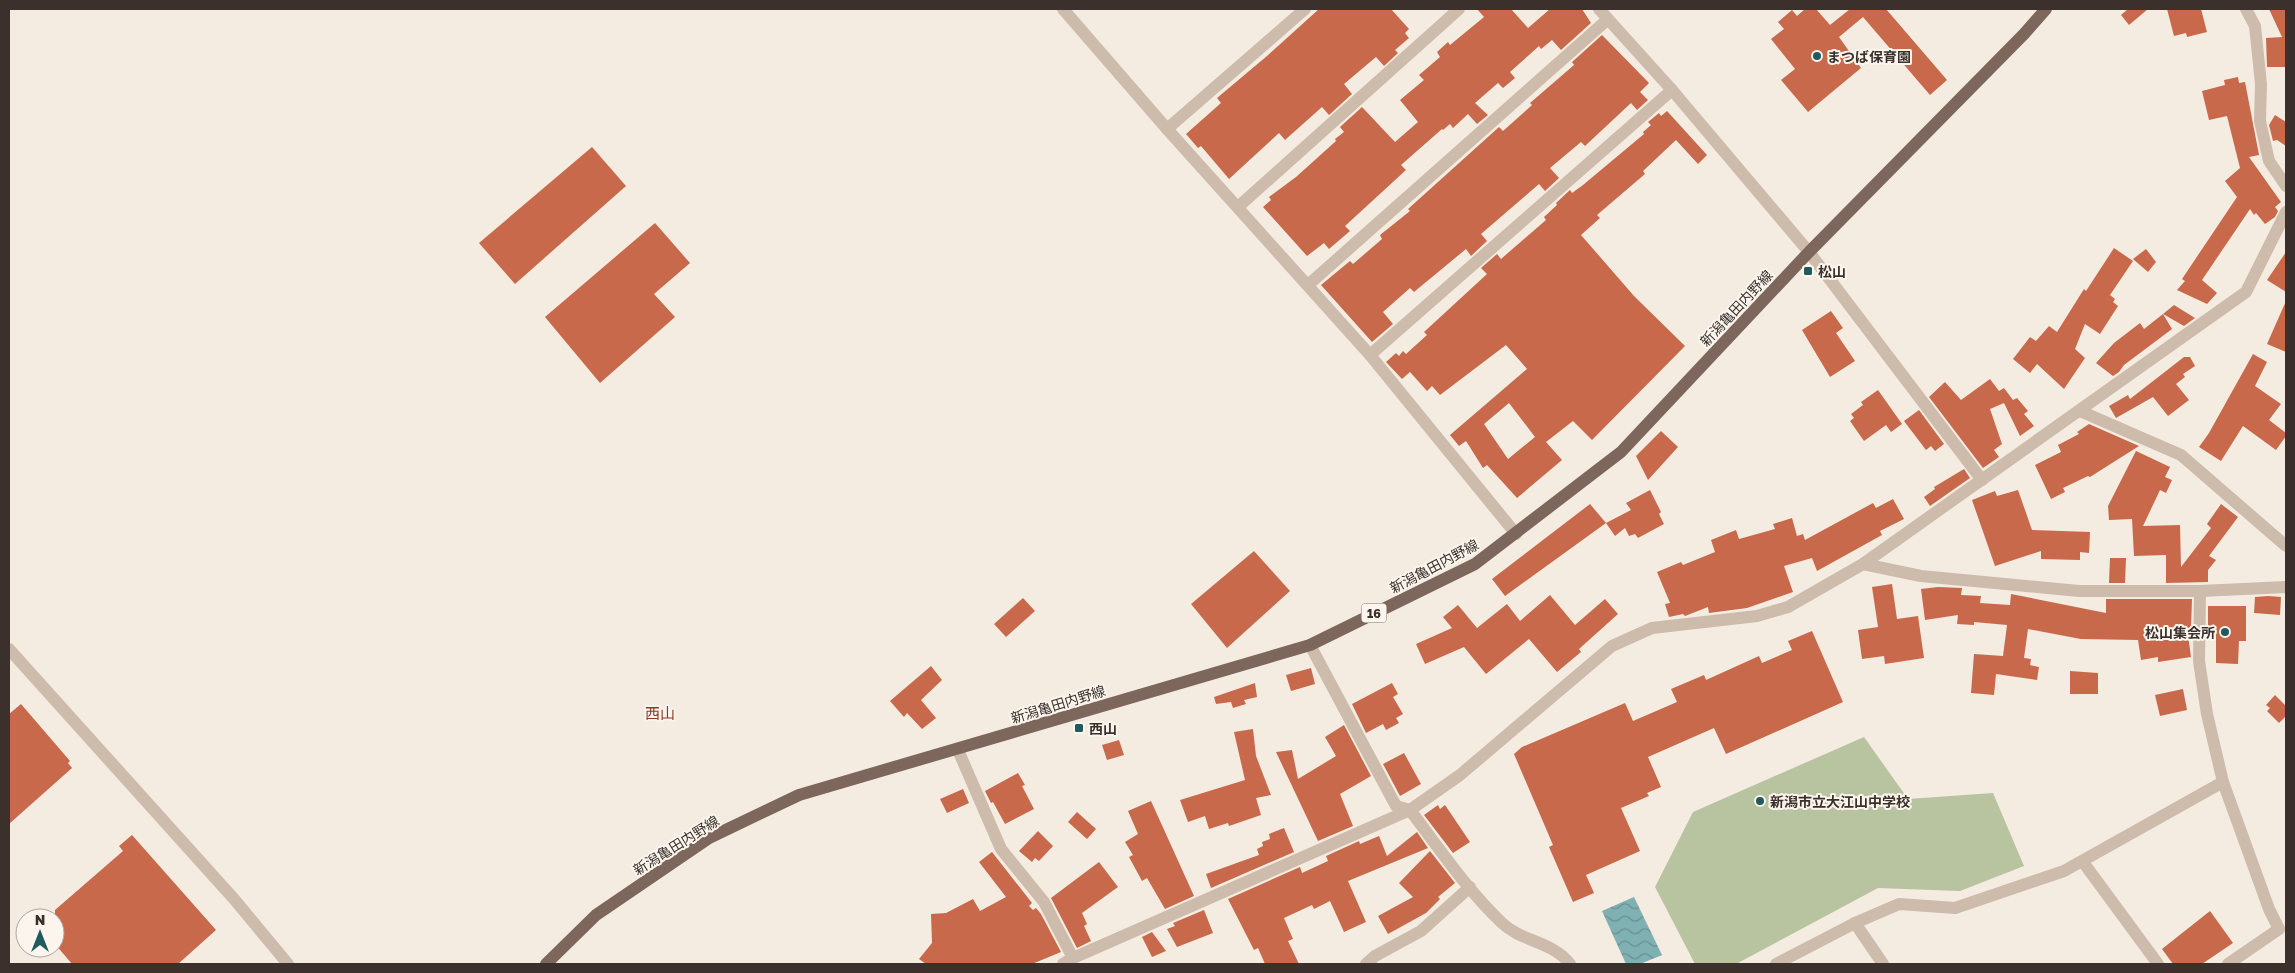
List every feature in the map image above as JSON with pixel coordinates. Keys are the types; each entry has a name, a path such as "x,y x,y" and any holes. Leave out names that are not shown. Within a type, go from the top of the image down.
{"main road":[{"name":"新潟亀田内野線","path":"546,964 596,916 709,838 799,796 1310,645 1475,564 1621,452 1809,252 2024,34 2046,9"}],"street":[{"path":"1063,9 1167,129 1370,355 1516,534"},
{"path":"1167,129 1305,9"},
{"path":"1238,206 1460,9"},
{"path":"1598,9 1672,90 1809,252 1982,480"},
{"path":"2246,9 2255,26 2261,84 2260,121 2269,160 2286,186"},
{"path":"1308,284 1607,20"},
{"path":"1370,355 1672,90"},
{"path":"958,750 1001,849 1044,902 1068,961 1410,810 1460,775 1612,646 1652,628 1757,616 1788,607 1863,564 2246,292 2286,212"},
{"path":"2080,411 2181,455 2286,546"},
{"path":"1863,564 1921,576 2079,591 2200,591 2286,588"},
{"path":"2200,591 2199,661 2223,782 2269,909 2278,928 2228,964"},
{"path":"1310,645 1396,806 1410,810 1470,887 1502,924 1556,950 1570,964"},
{"path":"9,649 234,900 288,964"},
{"path":"1776,964 1855,923 1899,904 1955,908 2064,871 2223,782"},
{"path":"2083,862 2158,964"},
{"path":"1366,964 1375,956 1421,932 1470,887"},
{"path":"1855,923 1883,964"}],"green space":[{"path":"1864,737 1908,799 1993,793 2024,866 1960,891 1878,888 1736,964 1695,964 1655,887 1693,812"}],"water":[{"path":"1634,897 1662,955 1640,964 1626,964 1602,911"}],"building":[{"path":"1319,9 1391,9 1409,29 1405,33 1409,38 1395,50 1398,53 1384,66 1376,57 1344,84 1352,94 1329,115 1322,107 1285,140 1279,133 1229,179 1201,146 1198,148 1186,134 1221,103 1217,98"},
{"path":"1477,9 1511,9 1528,28 1550,9 1582,9 1591,23 1561,50 1552,40 1541,49 1539,46 1510,72 1515,78 1503,88 1498,83 1475,103 1488,115 1477,124 1468,114 1453,128 1450,124 1442,129 1401,165 1406,170 1345,226 1350,231 1329,249 1324,243 1307,256 1263,207 1271,200 1269,197 1296,177 1336,141 1335,139 1344,132 1340,127 1362,107 1395,142 1418,122 1400,100 1424,80 1419,75 1440,57 1437,52 1448,42 1450,45 1484,17"},
{"path":"1805,9 1816,9 1830,25 1850,9 1886,9 1947,80 1930,95 1863,17 1839,37 1861,68 1808,112 1781,80 1795,69 1771,39 1784,29 1778,22 1792,10 1797,16"},
{"path":"2128,9 2148,9 2129,25 2121,15"},
{"path":"2167,9 2201,9 2207,32 2187,37 2186,33 2174,36"},
{"path":"2269,9 2286,9 2286,67 2267,67 2266,38 2282,37"},
{"path":"1602,35 1649,83 1640,92 1648,100 1637,110 1631,103 1585,146 1581,142 1550,168 1559,178 1545,191 1539,184 1481,234 1487,241 1471,256 1466,249 1414,292 1410,288 1383,312 1393,324 1372,342 1321,285 1350,261 1353,264 1382,239 1380,235 1410,211 1408,209 1499,127 1503,131 1532,105 1530,103 1574,65 1572,62"},
{"path":"2238,77 2239,83 2245,82 2259,155 2249,157 2281,202 2275,207 2278,211 2275,217 2265,224 2250,209 2202,280 2217,293 2207,304 2177,290 2185,281 2182,279 2237,197 2225,181 2240,168 2227,116 2209,120 2202,91 2225,85 2224,80"},
{"path":"1667,111 1707,155 1698,164 1676,140 1643,171 1645,174 1597,215 1600,218 1581,235 1634,296 1685,346 1592,440 1573,421 1546,442 1562,460 1517,498 1487,465 1483,468 1466,441 1459,446 1450,435 1527,369 1506,345 1440,395 1432,386 1427,391 1410,372 1402,379 1386,362 1396,353 1399,356 1403,351 1406,354 1427,335 1424,332 1487,274 1481,268 1497,254 1501,259 1546,220 1544,217 1570,190 1572,193 1583,185 1644,134 1643,132 1651,125 1648,122 1659,113 1661,116","holes":["1509,403 1535,437 1508,459 1484,424"]},
{"path":"2275,115 2286,122 2286,146 2277,140 2273,141 2269,125"},
{"path":"592,147 626,186 515,284 479,243"},
{"path":"655,223 690,263 654,294 675,317 600,383 545,317"},
{"path":"2114,248 2133,261 2110,295 2115,299 2113,302 2118,306 2100,334 2085,324 2075,349 2085,358 2064,389 2037,364 2030,373 2013,359 2030,337 2036,341 2049,326 2057,332 2084,289 2086,291"},
{"path":"2146,249 2156,262 2148,272 2133,259"},
{"path":"2286,252 2286,292 2267,280"},
{"path":"2286,301 2286,352 2267,344"},
{"path":"2174,305 2195,318 2184,326 2163,314"},
{"path":"1831,311 1843,328 1836,333 1855,361 1830,377 1802,330"},
{"path":"2163,314 2172,329 2124,365 2119,372 2113,376 2096,363 2114,343 2140,323 2144,329"},
{"path":"2253,354 2267,362 2255,386 2281,404 2269,420 2286,433 2286,436 2276,450 2243,426 2221,461 2199,447 2209,433"},
{"path":"2184,357 2190,357 2195,366 2183,374 2185,377 2176,384 2189,400 2168,416 2153,397 2116,418 2109,406 2128,395 2130,399"},
{"path":"1990,379 1999,391 2004,388 2013,400 2017,398 2028,411 2024,414 2034,426 2020,436 2004,403 1990,409 2002,444 1994,450 1999,457 1983,468 1929,397 1945,382 1961,400"},
{"path":"1878,390 1902,424 1891,432 1886,425 1864,441 1850,421 1854,418 1851,414 1863,405 1861,402"},
{"path":"1919,410 1944,444 1935,451 1931,446 1926,450 1904,421"},
{"path":"2089,424 2139,446 2090,477 2088,476 2063,488 2065,492 2051,499 2035,465 2061,452 2058,445 2079,434 2077,432"},
{"path":"1661,431 1678,447 1648,480 1636,456"},
{"path":"2136,451 2170,467 2165,477 2172,480 2166,493 2160,490 2143,526 2180,525 2181,567 2211,528 2207,524 2221,504 2238,517 2209,556 2216,560 2208,570 2208,582 2166,583 2166,555 2134,556 2132,519 2109,520 2108,506"},
{"path":"1964,469 1970,478 1930,506 1924,497 1935,489 1934,487"},
{"path":"1650,490 1661,512 1659,514 1664,524 1638,538 1635,534 1629,536 1625,528 1615,536 1606,523 1631,510 1626,503"},
{"path":"2018,490 2032,530 2090,532 2089,553 2080,552 2080,560 2041,559 2041,551 1995,566 1972,500 1995,491 1997,496"},
{"path":"1893,499 1904,519 1880,531 1882,535 1817,571 1812,558 1784,566 1793,592 1747,608 1709,613 1708,607 1685,616 1683,614 1669,617 1665,604 1670,603 1657,572 1681,562 1683,565 1715,552 1711,540 1736,530 1739,539 1775,529 1773,524 1792,518 1797,536 1803,534 1805,540 1873,503 1876,508"},
{"path":"1590,504 1606,523 1505,596 1492,579"},
{"path":"1254,551 1290,591 1227,648 1191,604"},
{"path":"2110,558 2126,558 2125,583 2109,583"},
{"path":"1892,584 1897,619 1918,616 1924,658 1885,664 1884,656 1862,659 1858,630 1878,627 1872,587"},
{"path":"1938,587 1962,588 1961,595 1981,596 1980,603 2010,605 2011,594 2106,613 2106,599 2192,599 2191,628 2187,628 2191,657 2158,662 2158,657 2141,660 2138,640 2081,639 2028,629 2024,658 2031,659 2030,665 2039,667 2037,680 1996,674 1994,695 1971,693 1974,654 2003,656 2007,625 1974,622 1974,625 1957,624 1958,615 1925,620 1921,589"},
{"path":"1550,595 1575,625 1605,599 1618,614 1579,649 1581,652 1557,672 1529,639 1486,674 1464,647 1425,664 1416,644 1452,628 1443,617 1458,605 1477,628 1507,604 1520,621"},
{"path":"2255,597 2281,597 2280,615 2254,613"},
{"path":"1023,598 1035,611 1006,637 994,624"},
{"path":"2208,606 2246,606 2246,641 2239,641 2238,664 2216,663 2216,627 2208,627"},
{"path":"1812,631 1843,702 1726,754 1714,728 1648,757 1661,787 1647,793 1649,796 1621,808 1640,851 1586,875 1594,893 1573,902 1549,847 1553,845 1514,754 1522,747 1625,703 1633,721 1677,702 1671,689 1704,675 1706,680 1759,656 1762,663 1792,650 1788,641"},
{"path":"931,666 942,680 921,700 936,718 922,729 907,713 904,717 890,701"},
{"path":"1311,668 1315,684 1291,691 1286,675"},
{"path":"2070,671 2098,673 2098,694 2070,694"},
{"path":"1255,683 1257,697 1244,700 1246,704 1233,708 1231,702 1216,704 1214,697"},
{"path":"1392,683 1398,694 1393,697 1403,714 1396,718 1399,723 1386,730 1383,724 1366,733 1352,704"},
{"path":"2183,689 2187,710 2160,716 2155,695"},
{"path":"2275,695 2286,706 2286,716 2279,723 2267,711 2270,708 2266,705"},
{"path":"21,704 70,761 68,763 72,768 9,824 9,714"},
{"path":"1344,725 1371,776 1340,794 1353,826 1318,841 1276,752 1292,750 1298,779 1336,756 1325,737"},
{"path":"1253,729 1256,756 1271,795 1256,798 1261,815 1229,826 1228,823 1209,829 1205,816 1188,822 1180,800 1245,780 1234,732"},
{"path":"1119,740 1124,755 1107,760 1102,745"},
{"path":"1404,753 1421,784 1400,796 1383,764"},
{"path":"1018,773 1025,785 1022,786 1034,809 1005,824 985,791"},
{"path":"963,789 969,803 947,813 940,799"},
{"path":"1151,801 1194,896 1165,909 1147,878 1142,881 1129,857 1133,855 1125,842 1138,834 1128,811"},
{"path":"1438,805 1440,809 1445,805 1470,842 1453,853 1424,815"},
{"path":"1077,812 1096,829 1087,839 1068,822"},
{"path":"1284,828 1294,852 1211,888 1206,874 1259,855 1257,849 1263,846 1262,842 1270,839 1269,834"},
{"path":"1038,831 1053,846 1039,861 1035,858 1032,862 1019,851"},
{"path":"1417,832 1428,848 1348,881 1366,922 1344,932 1330,901 1314,909 1312,905 1284,918 1293,939 1288,941 1299,964 1265,964 1258,948 1254,950 1228,899 1300,867 1302,873 1328,861 1326,856 1359,841 1360,844 1379,836 1387,856"},
{"path":"132,835 216,930 178,964 72,964 65,956 65,908 57,908 123,851 119,846"},
{"path":"1430,851 1455,883 1438,897 1440,899 1426,913 1388,934 1378,916 1413,897 1399,883"},
{"path":"992,852 1032,903 1029,906 1033,910 1036,908 1041,914 1061,952 1032,964 926,964 919,959 932,943 931,914 946,913 973,899 980,911 1006,897 979,862"},
{"path":"1099,862 1118,887 1082,913 1087,924 1084,926 1091,941 1077,948 1051,898"},
{"path":"1204,910 1213,933 1177,947 1167,929 1175,926 1173,923"},
{"path":"2210,911 2233,943 2202,964 2173,964 2162,949"},
{"path":"1152,932 1166,951 1152,957 1142,937"}],"place":[{"name":"まつば保育園","path":"1817,56"},
{"name":"松山","path":"1808,271"},
{"name":"松山集会所","path":"2225,632"},
{"name":"西山","path":"1079,728"},
{"name":"新潟市立大江山中学校","path":"1760,801"}],"district":[{"name":"西山","path":"660,713"}]}
